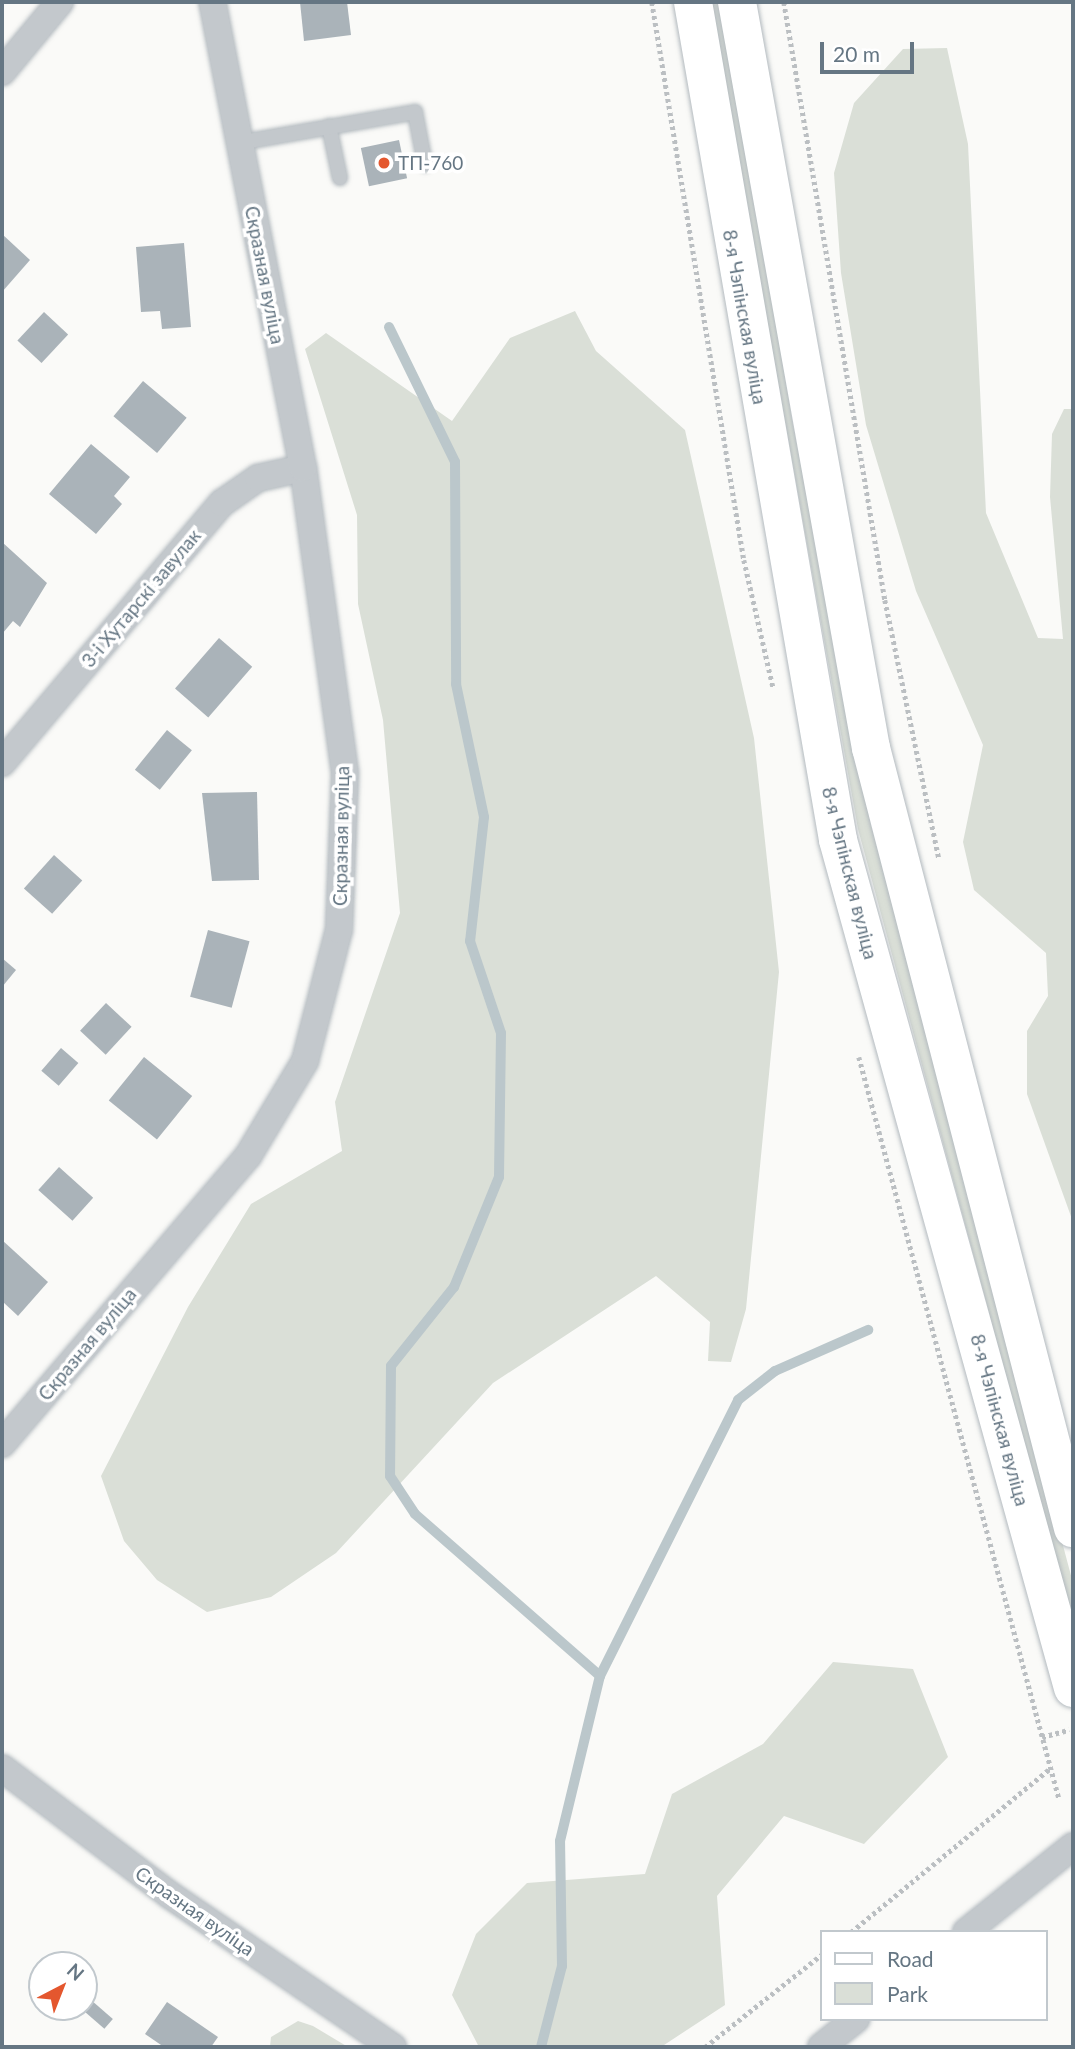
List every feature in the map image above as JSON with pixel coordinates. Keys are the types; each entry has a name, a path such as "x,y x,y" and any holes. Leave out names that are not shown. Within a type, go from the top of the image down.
{"main road":[{"name":"8-я Чэпінская вуліца","path":"692,2 838,840 1073,1688"},
{"path":"737,2 871,748 1073,1528"}],"street":[{"path":"2,72 60,2"},
{"name":"Скразная вуліца","path":"2,1444 248,1156 305,1061 339,929 345,773 303,468 212,2"},
{"name":"3-і Хутарскі завулак","path":"2,763 222,502 258,478 303,468"},
{"name":"Скразная вуліца","path":"2,1768 170,1895 393,2047"},
{"path":"968,1930 1073,1846"},
{"path":"821,2047 854,2021"}],"lane":[{"path":"238,143 415,112 425,164"},
{"path":"329,126 340,178"}],"path":[{"path":"784,2 885,600 941,865"},
{"path":"1042,1737 1069,1730"},
{"path":"853,1930 1051,1768"},
{"path":"705,2047 820,1956"}],"green space":[{"path":"710,2 723,2 792,419 871,825 1073,1583 1073,1623 858,829"},
{"path":"947,48 968,144 986,513 1038,638 1063,639 1050,497 1052,434 1064,409 1073,409 1073,1222 1027,1094 1027,1031 1048,996 1046,953 974,890 963,842 983,745 916,591 866,425 841,273 834,173 854,103 903,49"},
{"path":"575,311 596,351 685,430 754,738 779,972 746,1309 731,1362 708,1361 710,1322 656,1276 493,1383 336,1553 271,1597 207,1612 157,1580 124,1541 101,1476 188,1307 251,1204 342,1151 335,1102 400,913 383,720 358,604 357,515 305,349 326,333 452,421 510,338"},
{"path":"833,1662 913,1669 948,1757 864,1844 784,1816 717,1896 725,2005 661,2047 479,2047 452,1995 476,1934 527,1883 645,1874 672,1794 763,1744"},
{"path":"298,2021 313,2026 348,2047 270,2047 271,2037"}],"building":[{"path":"300,2 347,2 351,35 304,41"},
{"name":"ТП-760","path":"399,140 407,178 369,186 361,148"},
{"path":"2,234 30,260 2,292"},
{"path":"184,243 191,327 162,329 160,311 141,312 136,247"},
{"path":"44,312 68,335 42,363 17,341"},
{"path":"143,381 187,418 157,453 113,416"},
{"path":"91,444 130,477 114,496 122,504 96,534 49,494"},
{"path":"2,542 47,583 20,627 13,621 2,634"},
{"path":"219,638 252,667 208,717 175,689"},
{"path":"167,730 192,750 160,790 135,770"},
{"path":"257,792 259,880 212,881 202,793"},
{"path":"54,855 82,880 52,914 24,888"},
{"path":"208,930 250,941 232,1008 190,997"},
{"path":"2,958 16,970 2,987"},
{"path":"106,1003 132,1027 106,1055 80,1031"},
{"path":"61,1048 78,1063 59,1086 41,1071"},
{"path":"144,1057 192,1096 157,1140 109,1101"},
{"path":"59,1167 93,1198 72,1221 38,1190"},
{"path":"2,1240 48,1282 18,1316 2,1301"},
{"path":"167,2002 218,2037 211,2047 164,2047 145,2034"},
{"path":"98,2006 113,2019 104,2029 95,2021 98,2021"}],"waterway":[{"path":"389,327 455,462 456,684 484,817 470,941 501,1033 499,1177 454,1287 391,1366 390,1476 415,1514 600,1676"},
{"path":"541,2047 562,1966 560,1841 600,1676 738,1400 775,1371 868,1330"}],"place":[{"name":"ТП-760","path":"384,163"}]}
